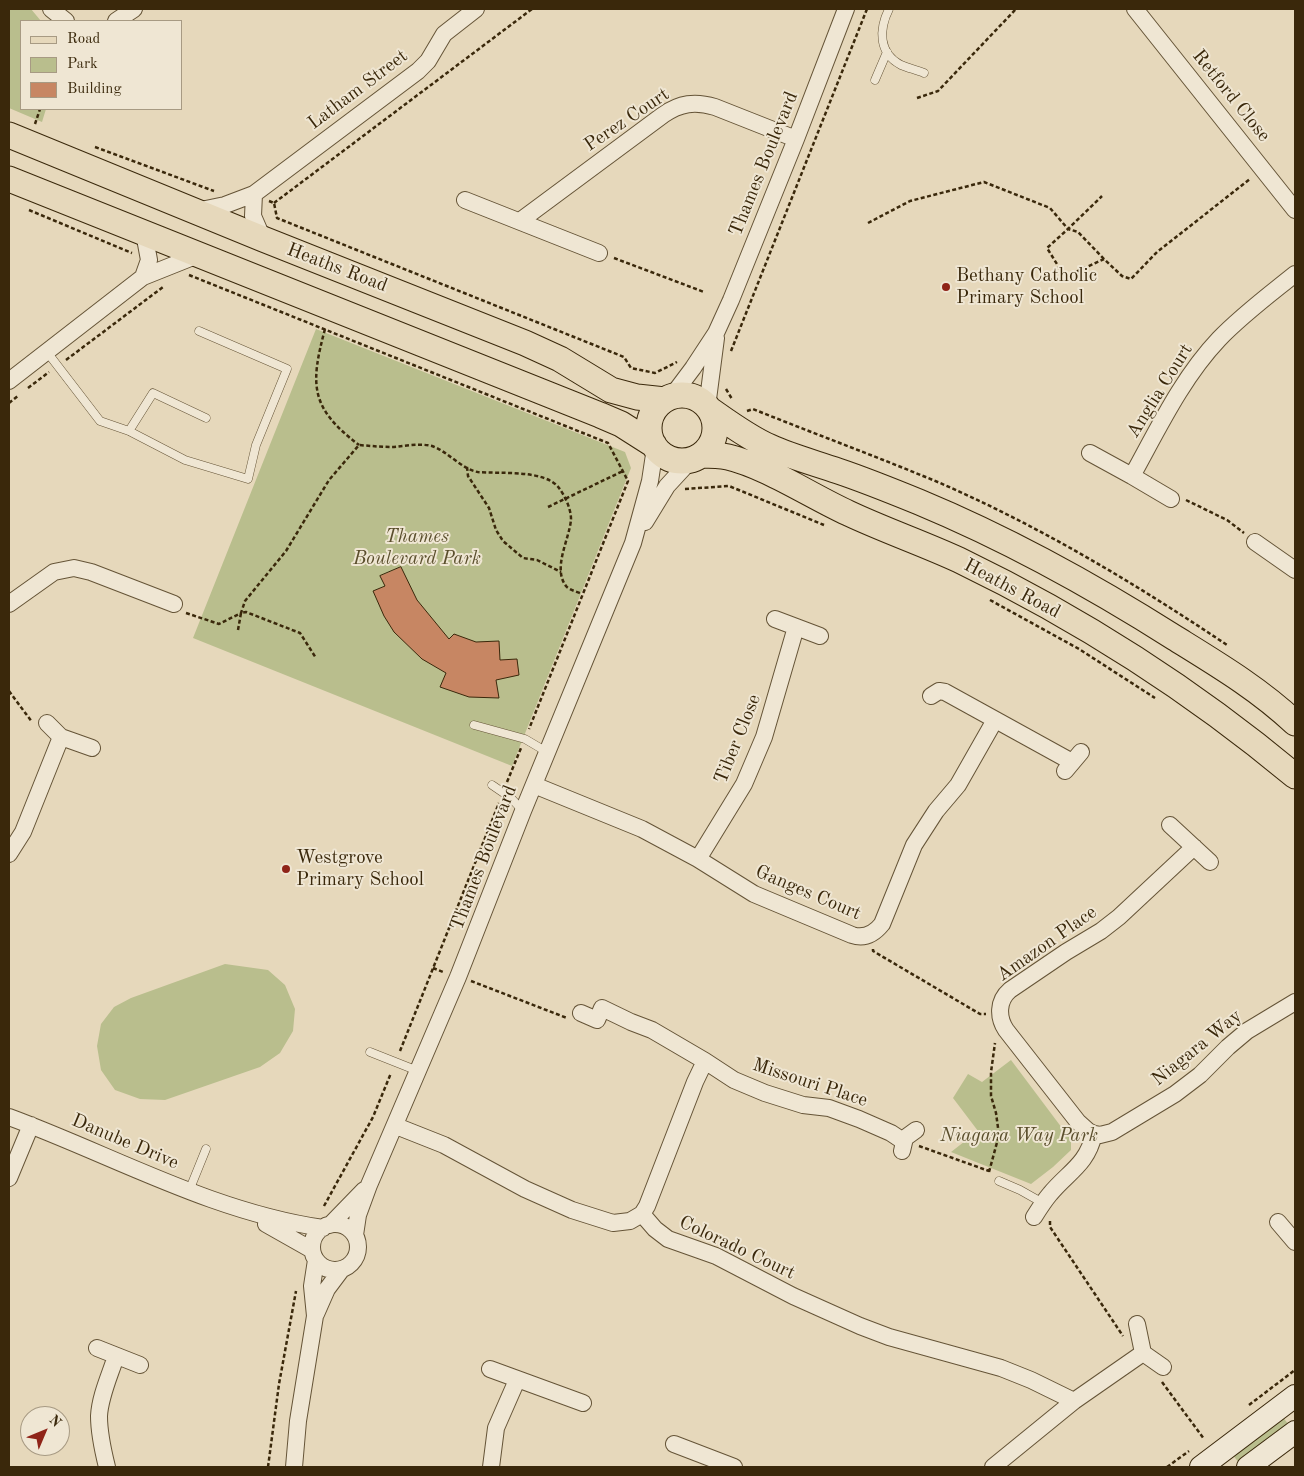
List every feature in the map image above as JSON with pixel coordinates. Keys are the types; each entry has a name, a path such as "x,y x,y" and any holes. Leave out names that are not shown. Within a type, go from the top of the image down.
{"main road":[{"name":"Heaths Road","path":"9,135 525,343 560,359 611,390 637,397 668,398"},
{"name":"Heaths Road","path":"9,179 600,415 621,424 654,446"},
{"path":"681,395 691,396 700,400 708,408 715,427 714,438 709,447 696,457 673,460 665,456 654,446 650,435 650,420 657,406 668,398 681,395"},
{"name":"Heaths Road","path":"708,408 768,446 787,455 839,471 918,501 979,528 1070,575 1118,602 1224,668 1295,722"},
{"name":"Heaths Road","path":"696,457 727,457 764,471 848,513 958,560 1019,591 1154,670 1264,750 1295,776"},
{"path":"1195,1459 1295,1396"},
{"path":"1248,1467 1295,1432"}],"street":[{"path":"51,9 65,20"},
{"path":"118,20 134,9"},
{"name":"Latham Street","path":"196,211 225,205 254,194 418,70 428,61 444,34 476,9"},
{"name":"Thames Boulevard","path":"668,398 693,368 716,333 796,138 846,9"},
{"name":"Retford Close","path":"1135,9 1295,210"},
{"name":"Perez Court","path":"520,221 663,115 683,104 702,103 796,138"},
{"path":"254,194 253,216 264,239"},
{"path":"465,200 600,253"},
{"path":"143,277 149,260 144,233"},
{"path":"9,381 143,277 168,274 198,255"},
{"name":"Anglia Court","path":"1132,476 1180,391 1197,366 1219,339 1295,274"},
{"name":"Thames Boulevard","path":"708,408 716,333"},
{"name":"Thames Boulevard","path":"355,1235 358,1215 369,1185 396,1126 458,977 523,811 633,543 650,481 654,446"},
{"path":"1090,453 1171,499"},
{"name":"Thames Boulevard","path":"633,543 667,486 696,457"},
{"path":"1255,542 1295,570"},
{"path":"9,604 54,572 74,568 92,572 174,604"},
{"path":"775,619 820,636"},
{"name":"Tiber Close","path":"698,859 744,784 764,737 796,627"},
{"path":"931,696 938,691 952,690 995,720 1073,761"},
{"name":"Ganges Court","path":"534,785 642,829 698,859 754,894 852,935 863,937 882,924 914,845 936,811 958,785 995,720"},
{"path":"40,722 61,737 92,748"},
{"path":"9,854 23,832 61,737"},
{"path":"1170,825 1210,862"},
{"name":"Amazon Place","path":"1000,1016 1000,1003 1006,993 1066,952 1101,931 1119,917 1194,847"},
{"name":"Niagara Way","path":"1094,1134 1100,1135 1112,1132 1175,1094 1247,1031 1295,1002"},
{"name":"Missouri Place","path":"597,1020 602,1008 652,1030 734,1080 765,1093 803,1104 829,1108 907,1141"},
{"path":"581,1013 597,1020"},
{"path":"1000,1016 1006,1030 1078,1122 1094,1134 1089,1150 1081,1164 1050,1192 1038,1210"},
{"path":"396,1126 444,1144 525,1189 572,1210 613,1224 630,1221 642,1214 647,1206 705,1061"},
{"name":"Danube Drive","path":"9,1117 188,1191 292,1224 326,1227"},
{"path":"9,1178 31,1125"},
{"name":"Thames Boulevard","path":"326,1227 369,1185"},
{"name":"Danube Drive","path":"226,1203 288,1235 314,1255"},
{"name":"Colorado Court","path":"642,1214 655,1229 668,1239 716,1256 793,1296 860,1326 898,1340 1001,1368 1074,1401"},
{"path":"1278,1222 1294,1239"},
{"path":"294,1467 298,1421 315,1316 327,1289 342,1270 357,1256 358,1249 355,1235 344,1226 326,1227 314,1238 312,1286 315,1316"},
{"path":"314,1255 328,1269 342,1270"},
{"path":"993,1467 1074,1401 1148,1360 1137,1324"},
{"path":"96,1348 140,1365"},
{"path":"107,1467 102,1446 99,1417 102,1397 116,1356"},
{"path":"490,1370 583,1405"},
{"path":"491,1467 496,1428 516,1380"},
{"path":"674,1444 691,1460 719,1460 734,1467"}],"lane":[{"path":"889,9 882,26 884,47 902,65 924,73"},
{"path":"875,80 887,52"},
{"path":"47,352 100,421 129,431 185,460 248,479 256,445 287,369 199,331"},
{"path":"129,431 153,393 206,418"},
{"path":"474,725 525,739 547,752"},
{"path":"492,785 511,798 523,811"},
{"path":"370,1052 418,1071"},
{"path":"188,1191 206,1149"},
{"path":"999,1181 1020,1190 1038,1210"}],"path":[{"path":"274,203 532,9"},
{"path":"729,356 867,9"},
{"path":"917,98 938,91 1016,9"},
{"path":"35,124 40,110"},
{"path":"90,145 219,193"},
{"path":"868,223 910,202 984,182 1050,208 1068,229 1078,232 1122,276 1131,279 1157,252 1250,179"},
{"path":"254,194 274,203"},
{"path":"1102,196 1047,248 1065,276 1104,259"},
{"path":"274,203 277,218 624,357 632,368 655,373 676,362"},
{"path":"26,209 149,260"},
{"path":"600,253 704,292"},
{"path":"64,361 168,274 325,329 608,443 628,481 374,1117 323,1209"},
{"path":"325,329 315,370 316,386 320,401 329,417 343,433 359,445 393,447 432,446 476,472 519,472 535,476 558,486 571,517 562,555 561,576 566,587 582,594"},
{"path":"9,403 56,367"},
{"path":"724,384 731,399 736,403"},
{"path":"742,407 753,415"},
{"path":"238,630 245,600 286,551 329,480 359,445"},
{"path":"467,467 468,476 490,508 496,530 502,540 523,558 537,560 561,572"},
{"path":"548,507 623,471"},
{"path":"678,489 729,486 825,526"},
{"path":"1171,499 1175,495 1207,509 1227,520 1255,542"},
{"path":"988,599 1079,649 1159,700"},
{"path":"174,604 191,616 219,624 246,612 300,633 316,658"},
{"path":"9,691 40,722"},
{"path":"868,935 874,951 980,1014 1000,1016"},
{"path":"469,980 558,1015 584,1023 597,1020"},
{"path":"989,1172 999,1135 991,1096 995,1038"},
{"path":"907,1141 989,1172 999,1181"},
{"path":"1038,1210 1051,1211 1050,1227 1125,1339 1123,1353 1148,1360 1204,1440"},
{"path":"268,1467 279,1384 297,1286"},
{"path":"1167,1467 1195,1459"}],"green space":[{"path":"9,9 31,9 40,20 20,20 20,110 46,110 42,122 9,108"},
{"name":"Thames Boulevard Park","path":"316,329 625,452 631,468 512,766 193,638"},
{"path":"225,964 268,970 285,985 295,1009 293,1031 280,1053 260,1067 165,1100 140,1099 115,1090 101,1070 97,1046 101,1024 114,1007 131,998"},
{"name":"Niagara Way Park","path":"1011,1060 1071,1140 1071,1150 1031,1184 951,1152 978,1131 953,1098 968,1074 982,1082"},
{"path":"1282,1416 1289,1425 1239,1463 1232,1454"}],"building":[{"path":"401,567 417,600 449,639 454,634 476,642 499,641 500,660 517,659 519,675 496,680 499,698 469,697 440,687 446,673 422,659 394,632 384,616 373,591 385,586 380,576"}],"place":[{"name":"Bethany Catholic Primary School","path":"946,287"},
{"name":"Westgrove Primary School","path":"286,869"}]}
